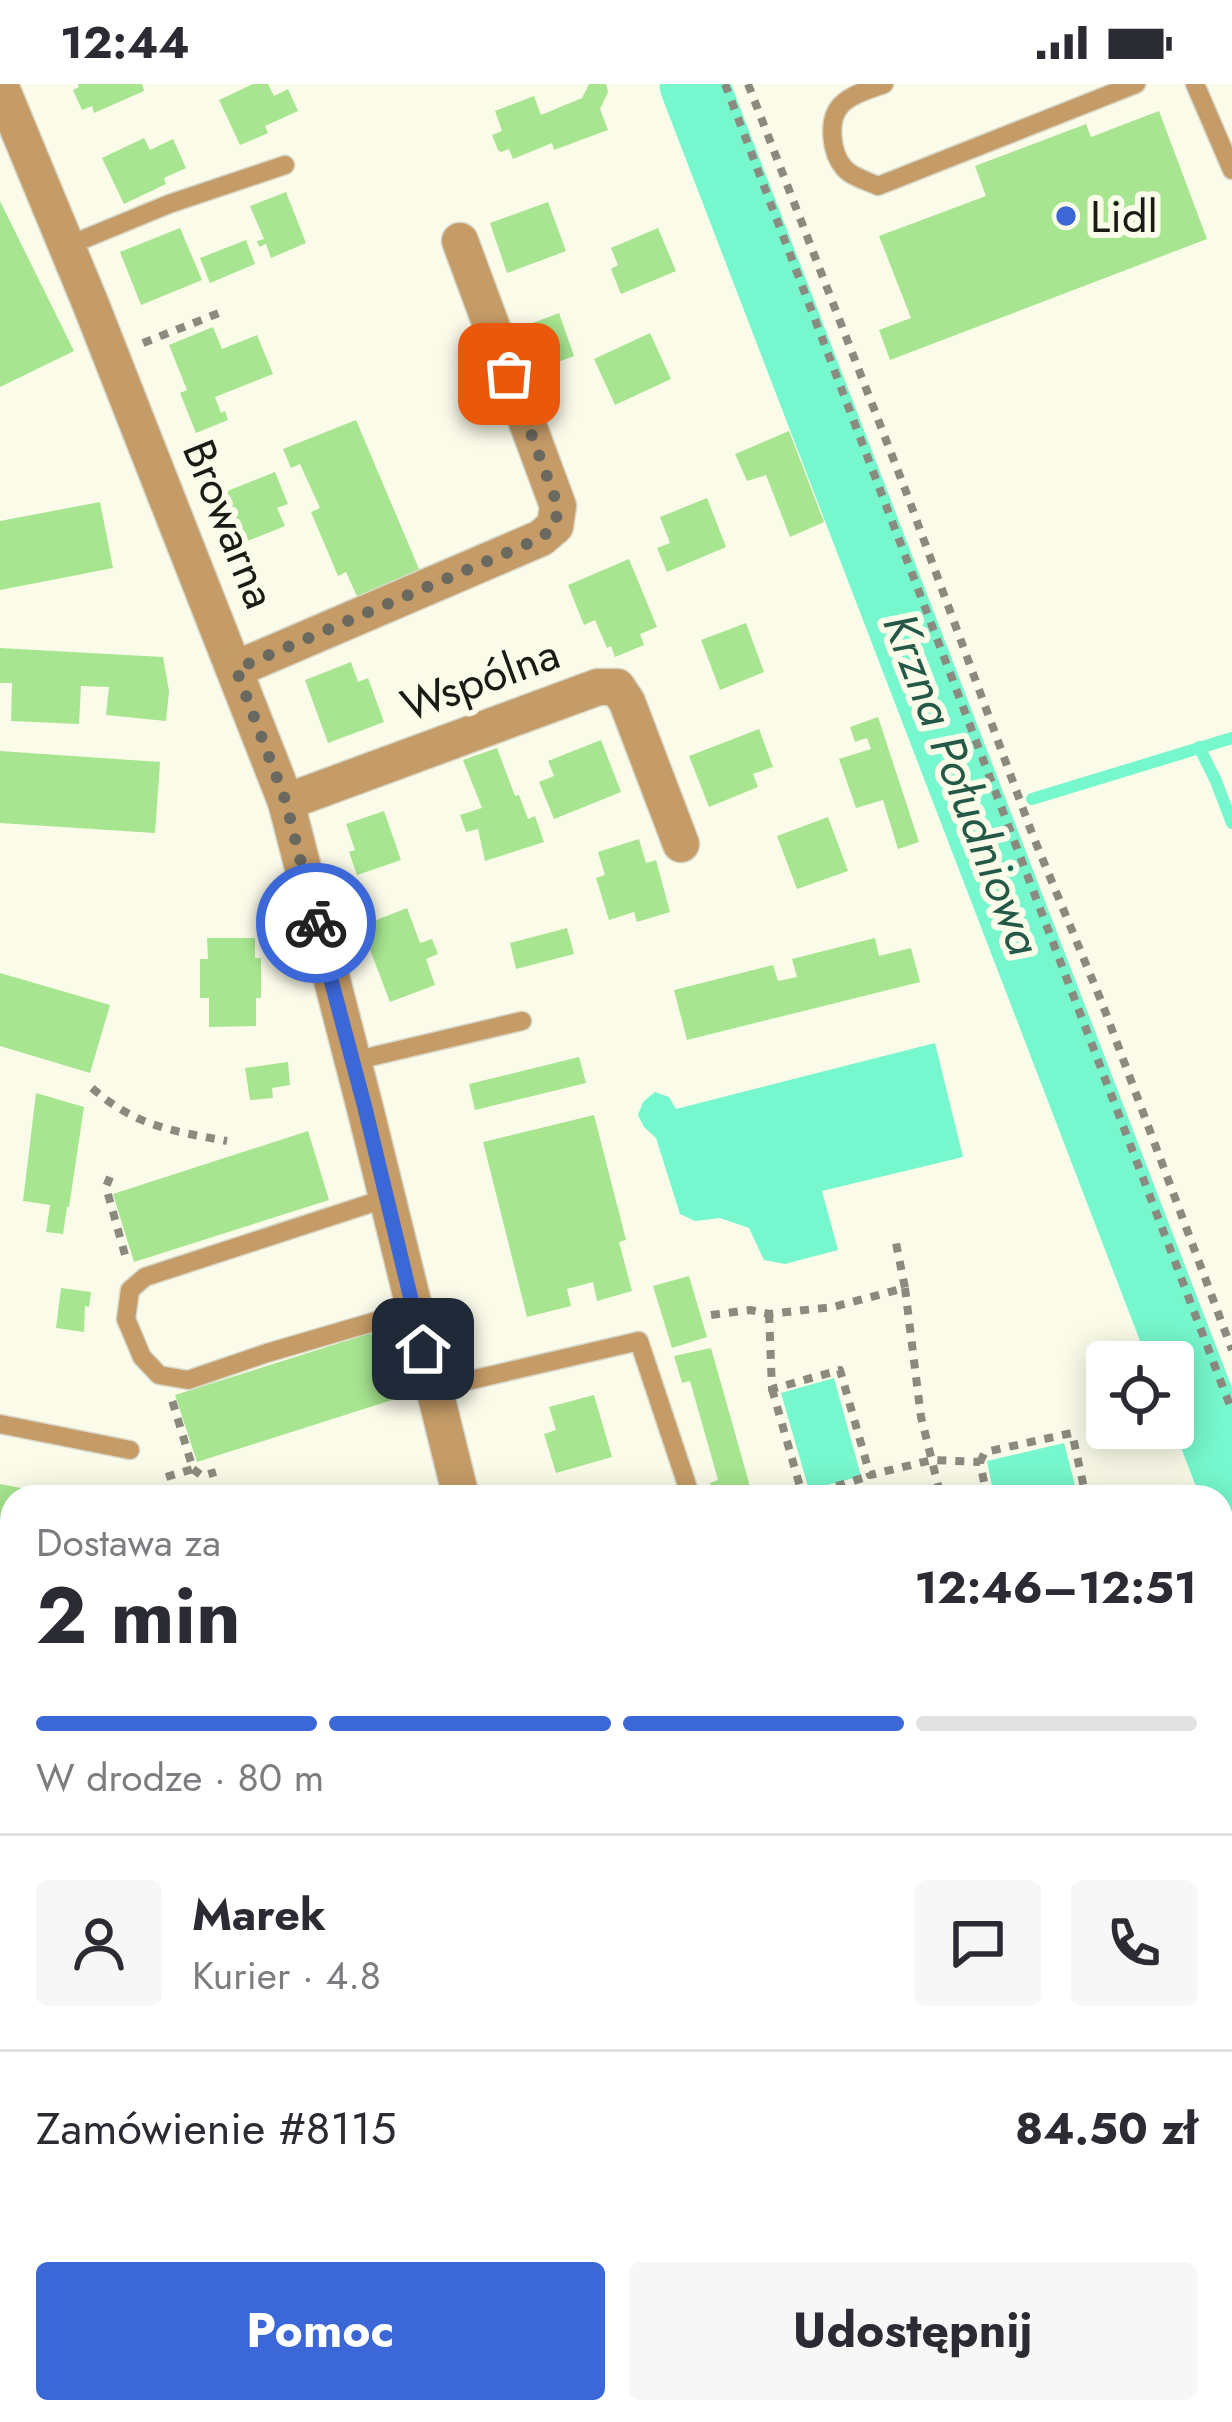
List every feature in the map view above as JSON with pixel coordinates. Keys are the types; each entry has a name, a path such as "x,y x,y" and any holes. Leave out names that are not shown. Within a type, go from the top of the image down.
{"street":[{"name":"Browarna","path":"0,85 286,802 458,1485"},
{"path":"236,669 541,538 555,526 558,506 460,241"},
{"name":"Wspólna","path":"286,802 598,687 617,687 681,844"}],"lane":[{"path":"884,84 841,106 832,121 835,151 843,168 878,186 1136,84"},
{"path":"1195,84 1232,170"},
{"path":"67,246 169,204 285,165"},
{"path":"352,1061 522,1021"},
{"path":"387,1198 145,1277 130,1290 127,1319 142,1357 159,1375 188,1380 414,1310"},
{"path":"432,1389 639,1341 687,1485"},
{"path":"0,1424 130,1450"}],"path":[{"path":"725,84 1232,1411"},
{"path":"748,84 1232,1350"},
{"path":"136,346 219,313"},
{"path":"92,1088 112,1106 142,1122 227,1141"},
{"path":"110,1177 106,1187 134,1287"},
{"path":"896,1244 921,1417 938,1485"},
{"path":"711,1315 833,1307 905,1288"},
{"path":"769,1314 772,1389 799,1485"},
{"path":"772,1389 840,1370 870,1475"},
{"path":"164,1376 194,1468 202,1476 215,1472"},
{"path":"985,1485 980,1462 985,1452 1072,1433 1083,1485"},
{"path":"839,1485 932,1460 980,1462"},
{"path":"166,1477 194,1468"}],"shaded area":[{"path":"935,1043 963,1157 822,1191 838,1250 785,1264 764,1260 749,1228 720,1218 695,1221 680,1214 656,1138 638,1115 643,1102 655,1092 669,1097 676,1109"},
{"path":"834,1378 861,1476 808,1485 781,1393"},
{"path":"1064,1443 1075,1485 992,1485 987,1461"}],"building":[{"path":"78,84 142,84 144,91 94,113 92,106 82,110 73,90"},
{"path":"253,84 268,84 274,96 288,89 298,111 265,126 268,133 240,145 219,100"},
{"path":"589,84 606,84 608,92 600,109 608,130 554,150 552,143 513,159 509,149 498,150 492,135 502,131 495,111 534,96 541,115 582,98"},
{"name":"Lidl","path":"1159,111 1207,239 890,360 879,330 911,318 879,236 986,196 975,166 1086,124 1091,137"},
{"path":"144,138 150,150 173,139 186,168 164,178 166,184 124,204 102,158"},
{"path":"286,192 306,243 271,258 266,244 259,247 257,241 264,239 250,206"},
{"path":"0,201 74,351 0,387"},
{"path":"548,202 566,251 507,273 490,223"},
{"path":"180,228 202,280 141,305 120,252"},
{"path":"658,228 676,271 621,294 611,269 618,265 611,248"},
{"path":"246,240 255,264 210,283 200,258"},
{"path":"559,313 574,356 526,374 509,332"},
{"path":"213,327 222,349 257,335 273,374 215,397 228,420 196,433 180,393 187,390 169,345"},
{"path":"650,333 671,379 615,405 594,359"},
{"path":"356,420 422,576 361,605 346,572 338,576 311,512 320,508 300,464 291,468 283,449"},
{"path":"789,431 824,522 790,537 766,475 747,481 735,454"},
{"path":"275,472 288,504 277,508 285,526 240,544 220,494"},
{"path":"707,498 726,547 667,572 657,548 670,543 660,517"},
{"path":"100,502 113,568 0,590 0,521"},
{"path":"629,559 657,627 640,634 644,645 615,657 595,620 584,625 568,585"},
{"path":"746,623 764,672 720,690 701,640"},
{"path":"0,648 163,657 169,691 166,721 106,715 109,687 81,686 79,724 11,721 12,683 0,683"},
{"path":"351,662 358,682 368,678 384,722 328,743 305,680"},
{"path":"878,717 919,842 898,849 883,800 856,808 839,759 871,749 867,738 855,742 850,727"},
{"path":"759,729 773,767 753,774 758,787 709,807 689,756"},
{"path":"601,740 621,792 554,819 539,782 554,776 548,761"},
{"path":"497,748 515,796 519,795 528,819 535,816 544,842 485,861 478,829 466,832 460,815 482,808 463,760"},
{"path":"0,751 160,762 155,833 0,823"},
{"path":"384,811 401,860 357,875 346,824"},
{"path":"828,817 848,871 797,889 777,836"},
{"path":"639,839 646,863 656,860 670,912 637,922 634,912 609,920 596,878 605,875 598,852"},
{"path":"407,908 420,943 432,939 438,954 426,959 435,985 390,1002 361,926"},
{"path":"567,928 574,954 516,969 510,943"},
{"path":"207,938 255,938 255,958 261,958 256,1026 209,1027 209,998 200,998 200,959 208,959"},
{"path":"875,938 879,956 911,948 920,982 687,1040 674,990 773,965 778,981 797,977 792,959"},
{"path":"0,973 110,1005 90,1073 0,1046"},
{"path":"579,1057 586,1083 475,1110 469,1084"},
{"path":"288,1062 290,1085 272,1088 273,1098 250,1100 245,1068"},
{"path":"36,1093 84,1107 63,1234 46,1232 50,1205 23,1201"},
{"path":"594,1115 626,1240 619,1242 632,1291 597,1301 593,1282 567,1289 571,1306 527,1317 483,1142"},
{"path":"308,1131 329,1200 134,1262 113,1194"},
{"path":"689,1276 707,1337 672,1348 653,1286"},
{"path":"61,1288 91,1292 84,1332 56,1328"},
{"path":"371,1333 392,1400 197,1462 175,1395"},
{"path":"711,1348 750,1485 711,1485 718,1480 690,1381 682,1383 674,1356"},
{"path":"594,1395 612,1457 556,1473 544,1434 556,1430 549,1407"}],"waterway":[{"name":"Krzna Południowa","path":"694,84 1232,1484"},
{"path":"1032,799 1232,738"},
{"path":"1199,747 1232,823"},
{"path":"977,817 989,814"}],"way so far":[{"path":"316,923 286,802 236,669 541,538 555,526 558,506 509,374"}],"place":[{"name":"Lidl","path":"1066,216"}],"route":[{"path":"316,923 423,1349"}]}
